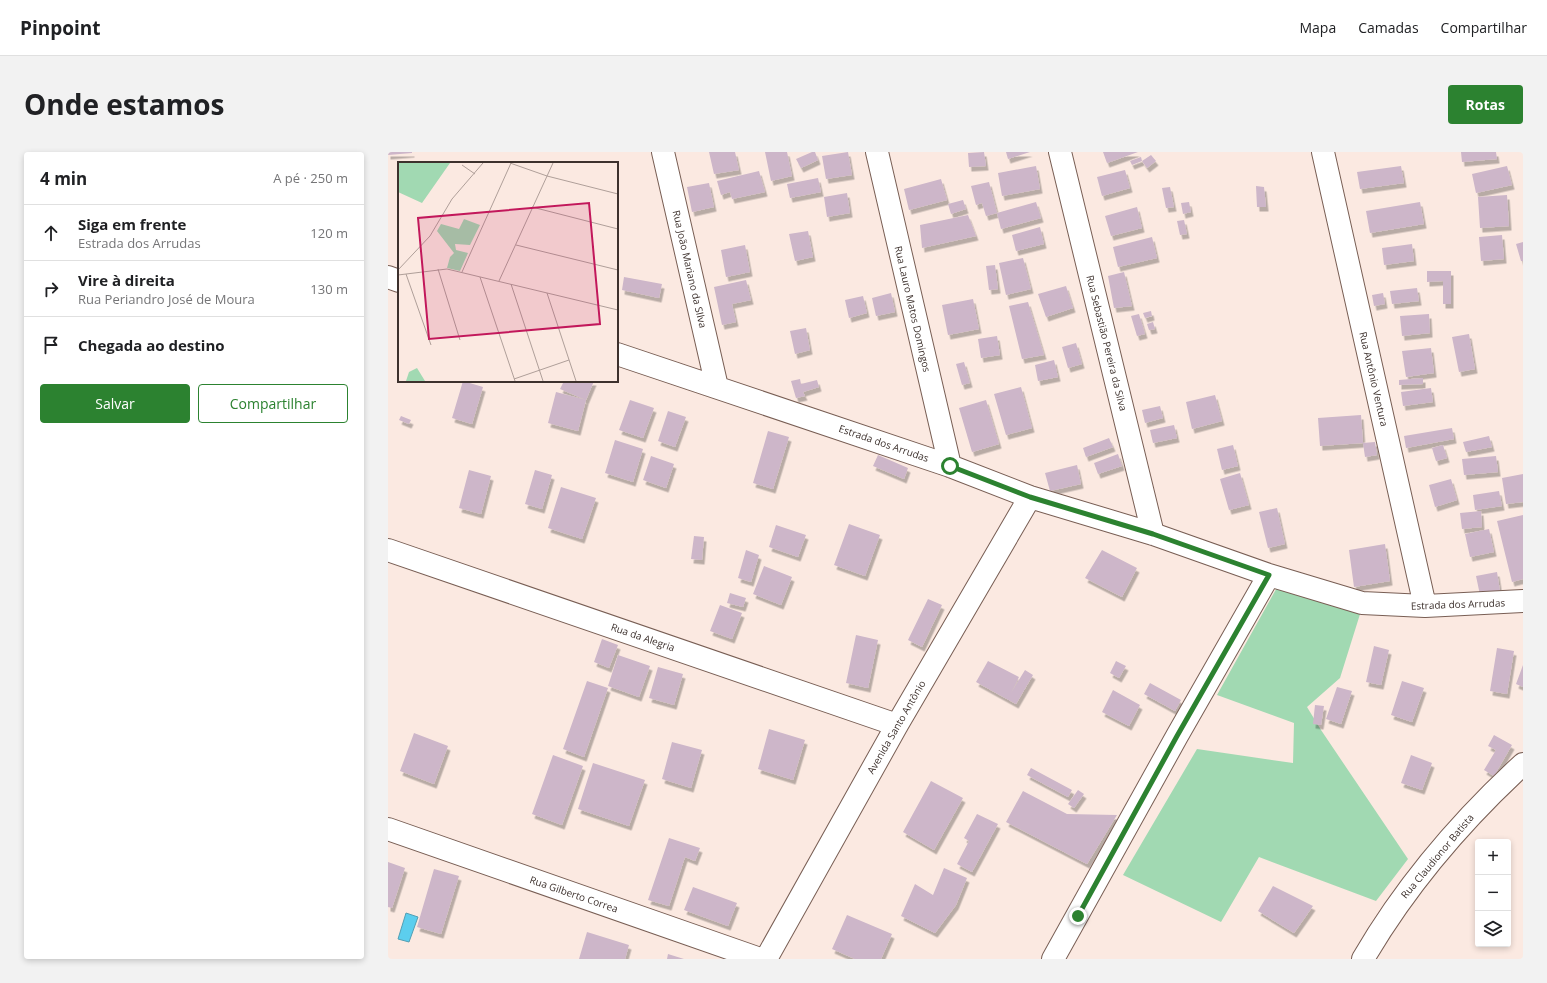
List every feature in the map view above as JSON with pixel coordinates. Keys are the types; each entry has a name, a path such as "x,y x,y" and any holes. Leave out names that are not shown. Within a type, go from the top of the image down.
{"street":[{"name":"Rua João Mariano da SIlva","path":"663,152 717,387"},
{"name":"Rua Lauro Matos Domingos","path":"877,152 950,466"},
{"name":"Rua Sebastião Pereira da Silva","path":"1060,152 1153,534"},
{"name":"Rua Antônio Ventura","path":"1323,152 1424,606"},
{"path":"388,278 398,281"},
{"name":"Estrada dos Arrudas","path":"618,354 950,466 1030,497 1153,534 1269,575 1362,603 1424,606 1523,601"},
{"name":"Avenida Santo Antônio","path":"766,959 897,725 1030,497"},
{"name":"Rua da Alegria","path":"388,550 897,725"},
{"path":"1053,959 1177,736 1269,575"},
{"name":"Rua Claudionor Batista","path":"1363,959 1397,904 1422,870 1455,832 1496,789 1523,764"},
{"name":"Rua Gilberto Correa","path":"388,829 760,959"}],"green space":[{"path":"1279,584 1361,611 1340,678 1307,707 1408,859 1376,901 1259,857 1221,922 1123,875 1197,749 1293,763 1294,723 1217,695"}],"water":[{"path":"406,913 418,917 409,942 398,939"}],"building":[{"path":"388,152 412,152 412,153 388,155"},
{"path":"709,152 735,152 739,170 714,174"},
{"path":"765,152 787,152 792,176 771,181"},
{"path":"815,152 818,160 801,168 796,159"},
{"path":"848,152 852,175 826,179 822,156"},
{"path":"984,152 986,166 969,167 968,153"},
{"path":"1006,152 1030,152 1008,159"},
{"path":"1103,152 1138,152 1107,163"},
{"path":"1461,152 1496,152 1497,159 1462,162"},
{"path":"1151,155 1156,161 1147,168 1142,161"},
{"path":"1141,157 1142,161 1132,165 1130,161"},
{"path":"1036,166 1040,189 1002,196 998,173"},
{"path":"1401,166 1404,183 1360,189 1357,172"},
{"path":"1507,166 1512,185 1476,193 1472,174"},
{"path":"1125,170 1130,188 1102,196 1097,177"},
{"path":"759,171 765,192 732,199 730,192 721,195 717,181"},
{"path":"818,178 821,192 790,198 787,184"},
{"path":"941,179 947,200 909,210 904,189"},
{"path":"989,182 997,213 986,216 982,203 976,205 971,186"},
{"path":"709,183 714,207 692,212 687,187"},
{"path":"1256,186 1264,187 1266,207 1257,207"},
{"path":"1170,187 1174,207 1166,208 1162,188"},
{"path":"847,193 850,213 827,217 824,197"},
{"path":"1507,195 1509,226 1480,228 1478,197"},
{"path":"963,200 966,209 951,214 948,204"},
{"path":"1036,202 1041,218 1001,229 997,213"},
{"path":"1189,202 1191,212 1183,214 1181,203"},
{"path":"1420,202 1424,224 1370,233 1366,211"},
{"path":"1137,207 1142,228 1111,236 1105,216"},
{"path":"968,215 976,236 922,248 920,225"},
{"path":"1184,220 1187,234 1180,235 1177,221"},
{"path":"1040,227 1044,244 1016,251 1012,235"},
{"path":"808,231 813,257 795,261 789,234"},
{"path":"1502,235 1504,259 1481,261 1479,237"},
{"path":"1152,237 1157,258 1118,267 1113,247"},
{"path":"1523,242 1523,261 1521,261 1516,244"},
{"path":"1412,244 1414,261 1384,265 1382,248"},
{"path":"745,245 750,272 726,277 721,250"},
{"path":"1023,258 1031,289 1006,295 999,263"},
{"path":"995,265 998,289 989,290 986,266"},
{"path":"1427,271 1451,271 1451,304 1443,304 1443,281 1427,282"},
{"path":"1124,272 1132,306 1114,308 1108,276"},
{"path":"624,277 662,284 659,298 622,290"},
{"path":"746,280 751,300 732,304 736,322 722,325 714,287"},
{"path":"1066,286 1073,308 1046,317 1038,294"},
{"path":"1417,288 1419,301 1392,304 1390,291"},
{"path":"891,293 895,312 876,316 872,298"},
{"path":"1383,293 1385,304 1374,306 1372,295"},
{"path":"863,296 867,313 849,318 845,300"},
{"path":"973,299 979,329 948,335 942,305"},
{"path":"1028,302 1044,355 1022,359 1009,306"},
{"path":"1151,311 1152,316 1145,318 1143,313"},
{"path":"1139,314 1145,334 1137,336 1131,316"},
{"path":"1429,314 1430,333 1402,336 1400,316"},
{"path":"1153,322 1155,329 1149,330 1147,324"},
{"path":"806,328 810,350 795,354 790,331"},
{"path":"1469,334 1475,369 1459,372 1452,337"},
{"path":"997,336 1000,355 981,358 978,339"},
{"path":"1076,343 1082,364 1068,368 1062,347"},
{"path":"1431,348 1434,373 1406,377 1402,351"},
{"path":"1054,360 1058,377 1038,381 1035,365"},
{"path":"964,362 970,383 962,385 956,364"},
{"path":"1423,378 1423,384 1399,385 1399,380"},
{"path":"800,379 801,384 817,380 819,387 803,392 805,396 796,398 791,381"},
{"path":"463,382 483,387 472,424 452,418"},
{"path":"564,382 594,382 586,400 560,389"},
{"path":"1021,387 1032,428 1006,435 994,394"},
{"path":"1431,388 1433,402 1403,406 1401,392"},
{"path":"556,392 586,400 578,431 548,423"},
{"path":"1215,395 1222,421 1192,429 1186,402"},
{"path":"630,400 654,408 643,438 619,430"},
{"path":"986,400 999,444 972,452 959,408"},
{"path":"1160,406 1163,418 1145,423 1142,410"},
{"path":"668,411 686,417 675,447 658,441"},
{"path":"1361,415 1363,443 1320,446 1318,418"},
{"path":"401,416 411,420 409,424 399,420"},
{"path":"1174,425 1177,438 1153,443 1150,430"},
{"path":"1452,428 1454,439 1406,448 1404,436"},
{"path":"768,431 789,437 773,489 753,483"},
{"path":"1489,436 1492,447 1466,452 1463,442"},
{"path":"1109,438 1113,447 1086,457 1083,448"},
{"path":"615,440 643,449 633,482 605,473"},
{"path":"1375,442 1377,455 1365,457 1363,443"},
{"path":"1233,445 1238,466 1222,470 1217,449"},
{"path":"1443,445 1447,458 1436,461 1432,448"},
{"path":"1118,454 1122,466 1098,474 1094,463"},
{"path":"878,455 908,468 904,479 873,466"},
{"path":"651,456 674,464 666,488 643,480"},
{"path":"1496,456 1498,472 1464,475 1462,459"},
{"path":"1077,465 1081,484 1050,491 1045,473"},
{"path":"469,470 491,476 481,514 459,508"},
{"path":"535,470 552,475 542,509 525,504"},
{"path":"1240,473 1249,505 1229,510 1220,479"},
{"path":"1523,474 1523,502 1506,504 1502,478"},
{"path":"1451,479 1457,500 1435,507 1429,485"},
{"path":"561,487 596,498 582,539 548,528"},
{"path":"1499,491 1502,506 1475,510 1473,495"},
{"path":"1277,508 1285,544 1268,548 1259,512"},
{"path":"1481,511 1482,527 1462,529 1460,513"},
{"path":"1523,515 1523,579 1512,582 1497,521"},
{"path":"849,524 880,535 865,576 834,565"},
{"path":"776,525 806,535 798,557 769,547"},
{"path":"1489,529 1494,552 1470,557 1465,534"},
{"path":"694,536 704,537 702,560 691,559"},
{"path":"1385,544 1390,581 1354,587 1349,550"},
{"path":"746,550 759,555 751,582 738,578"},
{"path":"1102,550 1137,568 1122,597 1085,578"},
{"path":"764,566 792,577 781,605 753,594"},
{"path":"1497,572 1500,591 1480,595 1476,576"},
{"path":"730,593 746,598 743,607 727,603"},
{"path":"928,599 942,605 922,647 908,640"},
{"path":"720,605 742,613 732,639 710,631"},
{"path":"856,635 878,640 868,688 846,683"},
{"path":"602,639 618,645 609,668 594,662"},
{"path":"1374,646 1389,650 1381,685 1366,682"},
{"path":"1497,648 1514,651 1507,694 1490,691"},
{"path":"618,655 650,666 639,697 608,686"},
{"path":"988,661 1019,677 1011,693 1025,670 1033,675 1016,704 976,682"},
{"path":"1116,661 1126,666 1119,678 1110,673"},
{"path":"1523,665 1523,687 1516,684"},
{"path":"658,667 683,674 674,705 649,698"},
{"path":"587,681 608,688 584,757 563,749"},
{"path":"1402,681 1424,688 1412,722 1391,715"},
{"path":"1150,683 1181,700 1175,711 1144,694"},
{"path":"1337,687 1352,691 1341,724 1326,719"},
{"path":"1113,690 1140,705 1129,726 1102,712"},
{"path":"1315,705 1324,706 1321,725 1313,724"},
{"path":"769,729 805,740 793,780 758,769"},
{"path":"414,733 448,746 434,784 400,771"},
{"path":"1494,735 1512,745 1494,776 1484,770 1496,750 1488,746"},
{"path":"672,742 702,750 691,788 662,779"},
{"path":"553,755 583,766 562,825 532,814"},
{"path":"1411,755 1432,763 1422,790 1401,783"},
{"path":"593,763 645,780 629,826 578,809"},
{"path":"1031,768 1072,790 1068,797 1027,775"},
{"path":"931,781 963,798 934,850 903,832"},
{"path":"1078,790 1084,794 1074,808 1068,804"},
{"path":"1023,791 1067,814 1117,815 1087,864 1006,822"},
{"path":"977,814 998,824 972,872 957,864 969,841 964,838"},
{"path":"669,838 700,848 695,861 685,857 669,906 648,900"},
{"path":"388,862 405,868 392,908 388,907"},
{"path":"944,868 967,878 956,905 935,933 901,916 915,884 933,895"},
{"path":"434,869 459,876 441,934 417,927"},
{"path":"1273,886 1313,906 1294,933 1258,911"},
{"path":"693,887 737,903 728,926 684,910"},
{"path":"847,915 892,934 881,959 855,959 832,949"},
{"path":"587,932 629,945 625,959 579,959"},
{"path":"668,954 684,959 667,959"}],"route":[{"path":"950,466 1030,497 1153,534 1269,575 1177,736 1078,916"}]}
